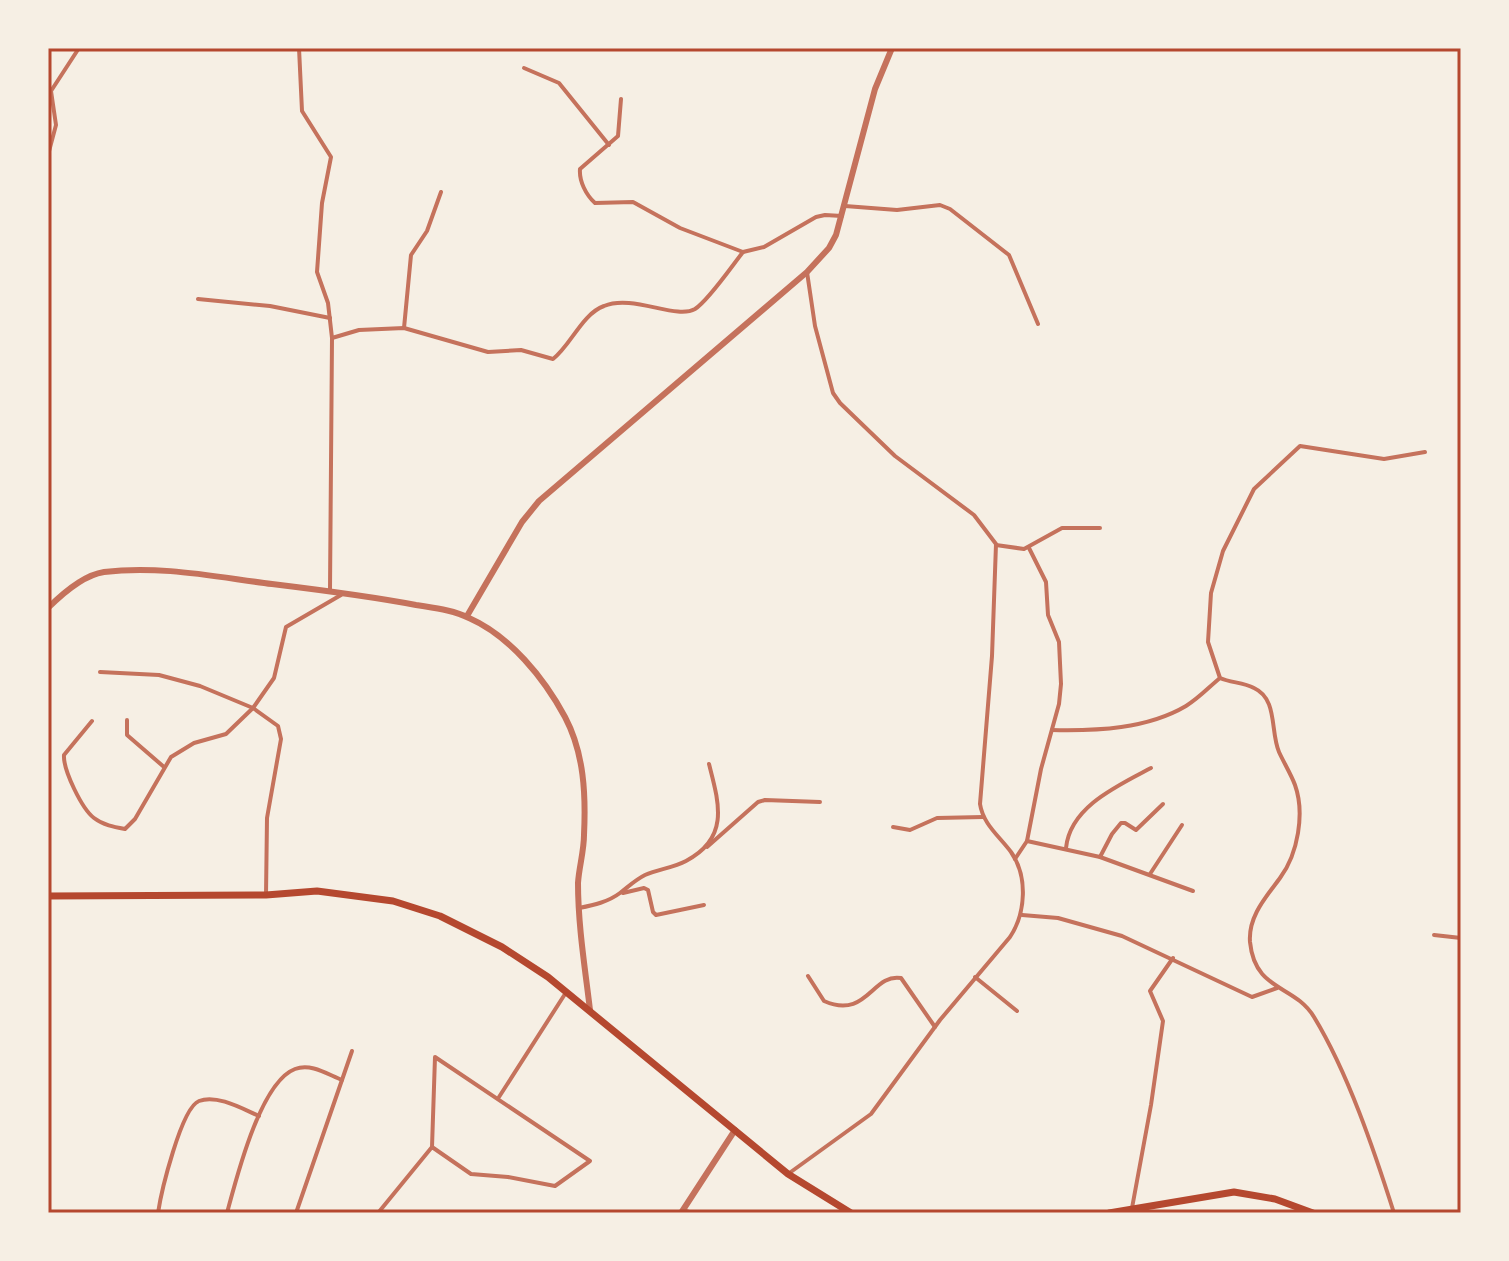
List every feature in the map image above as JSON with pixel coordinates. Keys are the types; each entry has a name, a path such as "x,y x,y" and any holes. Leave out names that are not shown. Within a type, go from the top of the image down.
{"main road":[{"path":"48,896 266,895 317,891 413,906 502,947 567,992 788,1174 851,1213"},
{"path":"1109,1213 1234,1192 1275,1199 1313,1213"}],"street":[{"path":"48,155 56,125 51,91 79,48"},
{"path":"299,48 300,102 304,118 331,157 322,203 317,272 328,303 332,338 330,590"},
{"path":"467,616 522,522 539,501 820,259 836,235 875,89 892,48"},
{"path":"524,68 559,83 609,145"},
{"path":"621,99 620,133 580,169 581,180 590,199 600,204 633,202 680,228 743,252 764,247 816,217 842,216"},
{"path":"404,328 411,255 427,231 441,192"},
{"path":"845,206 897,210 940,205 950,209 1009,255 1038,324"},
{"path":"332,338 359,330 404,328 488,352 521,350 553,359 592,314 605,305 629,301 687,312 698,307 743,252"},
{"path":"788,1174 871,1114 935,1027 1010,937 1022,915 1021,875 1015,859 984,817 980,804 993,643 996,544 974,515 895,456 833,393 821,354 807,272"},
{"path":"198,299 270,306 330,318"},
{"path":"1220,678 1208,642 1211,593 1223,551 1254,489 1300,446 1384,459 1425,452"},
{"path":"996,544 1029,548 1062,528 1100,528"},
{"path":"1015,859 1027,841 1041,769 1059,704 1059,642 1048,615 1046,582 1029,548"},
{"path":"48,608 79,584 101,572 200,572 330,590 467,616 509,644 542,681 566,718 584,775 584,836 578,880 590,1010"},
{"path":"92,721 63,759 66,771 95,819 125,829 135,819 171,757 194,743 226,734 253,708 274,678 286,627 345,593"},
{"path":"100,672 159,675 200,686 253,708 270,719 281,735 267,818 266,895"},
{"path":"1052,730 1118,728 1162,715 1188,705 1220,678"},
{"path":"1220,678 1249,685 1268,699 1275,741 1297,791 1299,817 1293,855 1267,893 1254,919 1250,943 1267,981 1298,999 1314,1017 1340,1070 1394,1213"},
{"path":"127,720 127,735 164,767"},
{"path":"704,848 715,834 719,814 709,764"},
{"path":"1066,848 1071,825 1081,814 1123,783 1151,768"},
{"path":"579,908 608,901 641,877 688,860 758,802 820,802"},
{"path":"1100,857 1121,823 1136,830 1163,804"},
{"path":"893,827 910,830 937,818 984,817"},
{"path":"1150,874 1182,825"},
{"path":"1027,841 1100,857 1193,891"},
{"path":"620,893 637,888 648,890 656,915 704,905"},
{"path":"1022,915 1058,918 1115,933 1252,997 1277,988"},
{"path":"1434,935 1461,938"},
{"path":"1132,1208 1163,1021 1150,991 1173,958"},
{"path":"808,976 824,1001 838,1005 862,1001 885,981 901,978 935,1027"},
{"path":"975,977 1017,1011"},
{"path":"498,1097 567,992"},
{"path":"296,1213 352,1051"},
{"path":"378,1213 432,1147 435,1057 590,1161 555,1186 471,1174 432,1147"},
{"path":"227,1213 245,1148 279,1082 290,1071 313,1068 342,1080"},
{"path":"158,1213 182,1127 193,1104 212,1099 259,1116"},
{"path":"692,1213 682,1211 735,1130"}]}
